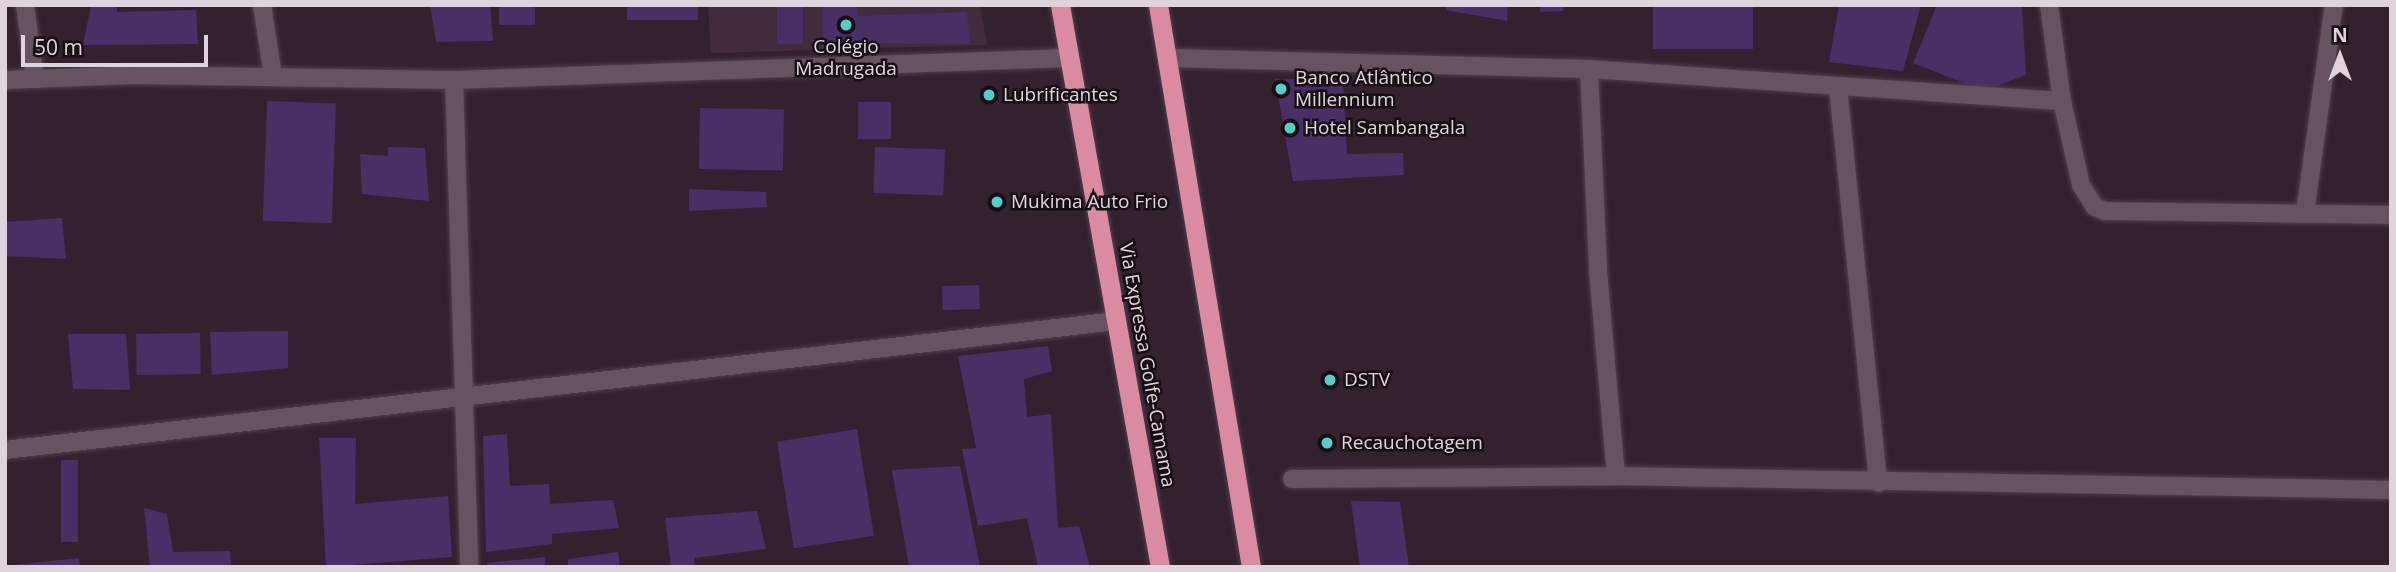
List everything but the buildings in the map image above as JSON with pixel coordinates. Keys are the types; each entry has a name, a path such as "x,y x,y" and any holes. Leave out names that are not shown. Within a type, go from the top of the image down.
{"highway":[{"name":"Via Expressa Golfe-Camama","path":"1060,5 1160,567"},
{"path":"1158,5 1251,567"}],"street":[{"path":"25,5 35,79"},
{"path":"262,5 273,76"},
{"path":"2049,5 2062,101 2081,185 2095,207 2105,211 2391,215"},
{"path":"2305,213 2334,5"},
{"path":"5,80 273,76 454,79 1069,58"},
{"path":"1168,58 1589,69 2062,101"},
{"path":"1589,69 1598,271 1616,476"},
{"path":"454,79 469,567"},
{"path":"1838,87 1878,483"},
{"path":"5,450 1116,321"},
{"path":"1292,479 1616,476 1878,483 2391,490"}],"shaded area":[{"name":"Colégio Madrugada","path":"708,5 980,5 987,45 711,53"}],"place":[{"name":"Colégio Madrugada","path":"846,25"},
{"name":"Banco Atlântico Millennium","path":"1281,89"},
{"name":"Lubrificantes","path":"989,95"},
{"name":"Hotel Sambangala","path":"1290,128"},
{"name":"Mukima Auto Frio","path":"997,202"},
{"name":"DSTV","path":"1330,380"},
{"name":"Recauchotagem","path":"1327,443"}]}
